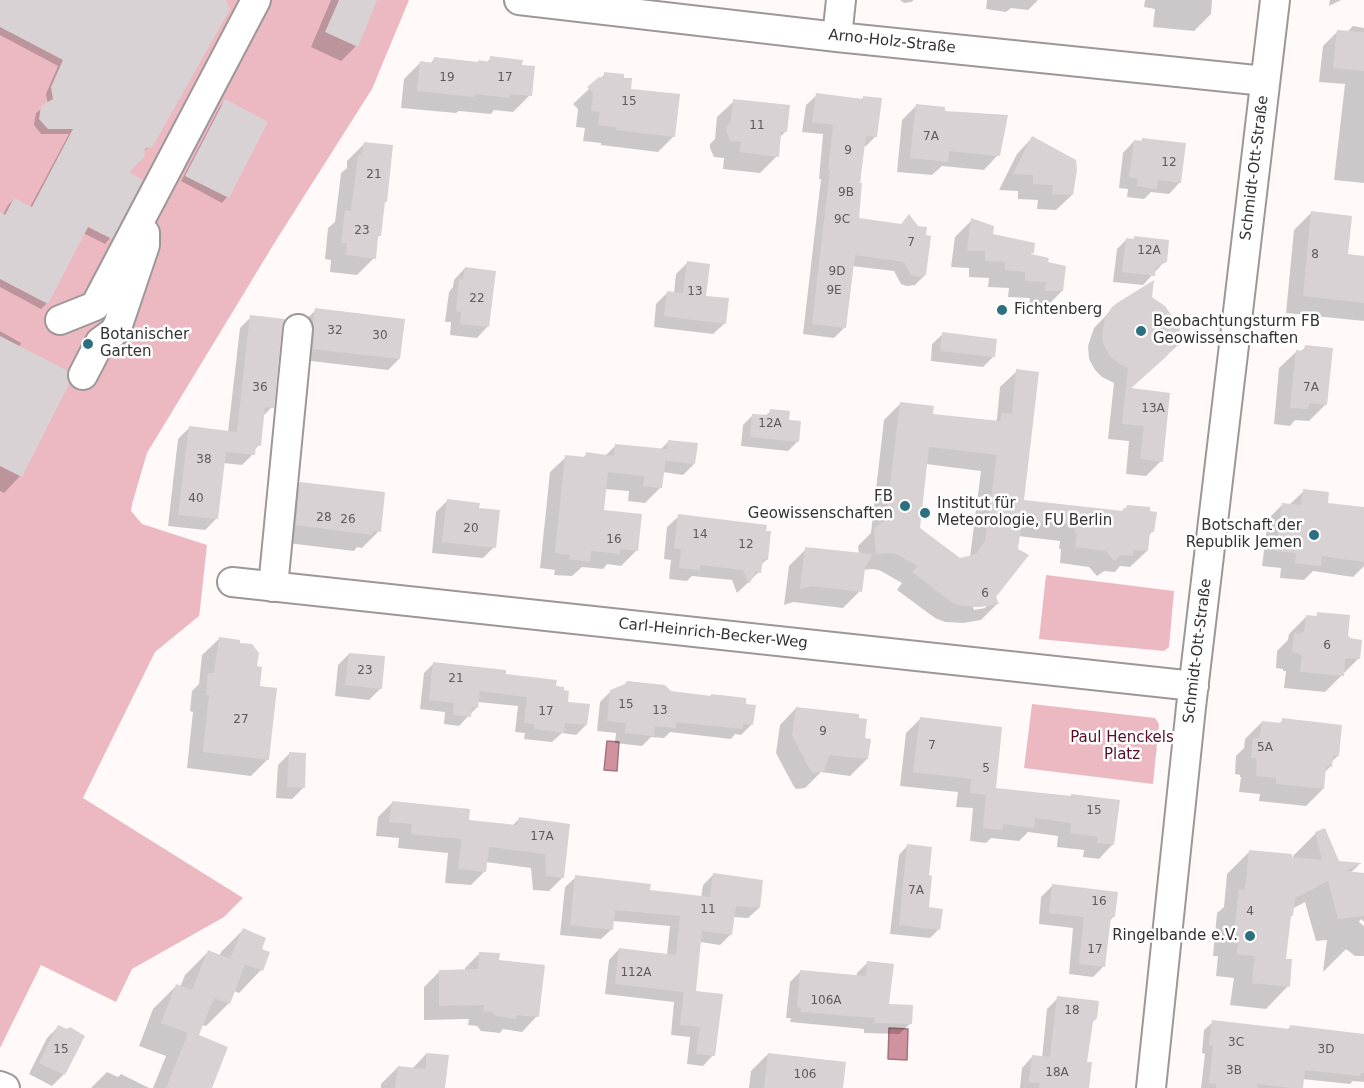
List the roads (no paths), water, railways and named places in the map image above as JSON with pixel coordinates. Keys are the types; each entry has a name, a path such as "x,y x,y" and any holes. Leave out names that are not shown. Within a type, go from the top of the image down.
{"street":[{"path":"60,320 95,306 256,0"},
{"name":"Arno-Holz-Straße","path":"519,0 837,37 1265,81"},
{"path":"837,37 841,0"},
{"name":"Schmidt-Ott-Straße","path":"1151,1088 1194,686 1275,0"},
{"path":"83,375 100,342 114,332 118,325 145,245 145,210"},
{"path":"273,587 298,329"},
{"name":"Carl-Heinrich-Becker-Weg","path":"232,582 1194,686"},
{"path":"0,1086 5,1088"}],"place":[{"name":"Fichtenberg","path":"1002,310"},
{"name":"Beobachtungsturm FB Geowissenschaften","path":"1141,331"},
{"name":"Botanischer Garten","path":"88,344"},
{"name":"FB Geowissenschaften","path":"905,506"},
{"name":"Institut für Meteorologie, FU Berlin","path":"925,513"},
{"name":"Botschaft der Republik Jemen","path":"1314,535"},
{"name":"Ringelbande e.V.","path":"1250,936"}],"park label":[{"name":"Paul Henckels Platz","path":"1122,746"}]}
